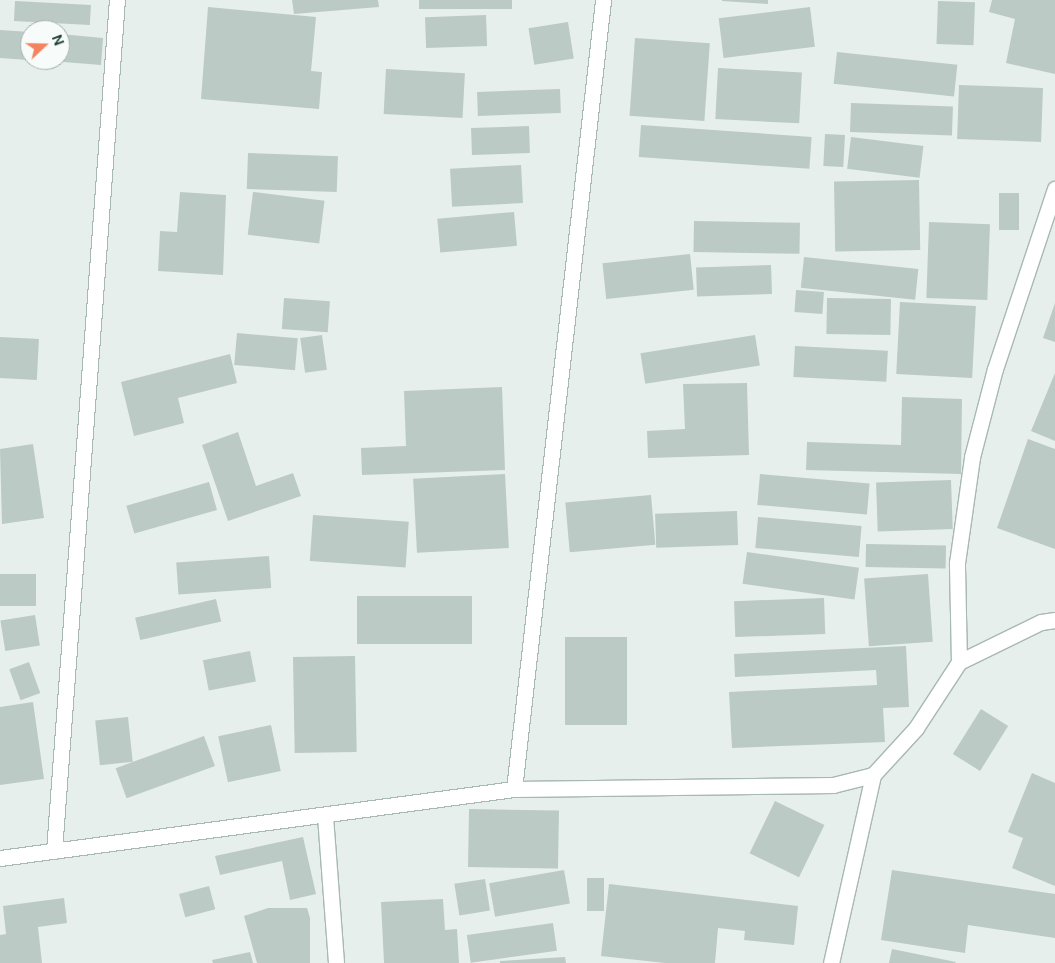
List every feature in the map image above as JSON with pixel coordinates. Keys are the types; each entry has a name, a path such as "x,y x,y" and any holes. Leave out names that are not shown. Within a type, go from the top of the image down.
{"street":[{"path":"54,851 117,0"},
{"path":"514,790 603,0"},
{"path":"958,662 957,562 972,457 995,369 1055,189"},
{"path":"831,963 873,774 916,728 958,662 1041,622 1055,620"},
{"path":"0,858 514,790 833,785 873,774"},
{"path":"325,816 336,963"}],"building":[{"path":"292,0 378,0 379,7 294,14"},
{"path":"419,0 512,0 512,9 419,9"},
{"path":"768,0 768,4 722,1"},
{"path":"992,0 1055,0 1055,74 1006,63 1015,19 989,12"},
{"path":"15,1 91,5 90,25 70,24 70,20 14,21"},
{"path":"938,1 975,2 973,45 936,44"},
{"path":"208,7 316,17 311,71 322,72 319,109 201,99"},
{"path":"810,7 815,47 724,58 719,18"},
{"path":"486,15 487,46 426,48 425,17"},
{"path":"568,22 574,59 534,65 528,28"},
{"path":"0,30 20,31 20,59 0,58"},
{"path":"70,35 103,38 101,65 70,63"},
{"path":"635,38 710,43 704,121 630,116"},
{"path":"837,52 957,65 954,96 834,84"},
{"path":"718,68 802,72 799,123 715,119"},
{"path":"386,69 465,73 463,118 384,114"},
{"path":"959,85 1043,88 1041,142 957,139"},
{"path":"560,89 561,113 478,116 477,92"},
{"path":"851,103 953,107 952,136 850,132"},
{"path":"641,125 812,137 809,169 639,157"},
{"path":"529,126 530,153 472,155 471,128"},
{"path":"825,134 845,135 843,167 823,166"},
{"path":"851,137 923,146 920,178 847,169"},
{"path":"248,153 338,156 337,192 247,189"},
{"path":"521,165 523,203 452,207 450,169"},
{"path":"919,180 920,250 835,251 834,181"},
{"path":"180,192 226,195 223,275 158,271 160,231 177,232"},
{"path":"253,192 324,201 319,243 248,235"},
{"path":"999,193 1019,193 1019,230 999,230"},
{"path":"514,212 517,246 440,253 437,219"},
{"path":"694,221 800,223 799,254 693,252"},
{"path":"929,222 990,224 987,300 926,298"},
{"path":"690,254 694,290 606,299 602,263"},
{"path":"804,257 918,269 915,300 801,288"},
{"path":"771,265 772,294 697,297 696,268"},
{"path":"796,290 824,292 822,314 794,312"},
{"path":"284,298 330,301 328,332 282,329"},
{"path":"827,298 891,299 890,335 826,334"},
{"path":"900,302 976,306 972,378 896,374"},
{"path":"1055,303 1055,342 1043,338"},
{"path":"237,333 298,338 295,370 234,365"},
{"path":"322,335 327,370 305,373 300,338"},
{"path":"755,335 760,366 645,384 640,353"},
{"path":"0,337 39,339 37,380 0,378"},
{"path":"795,346 888,351 886,382 793,377"},
{"path":"230,354 237,383 178,398 184,423 134,436 121,382"},
{"path":"1055,373 1055,441 1031,431"},
{"path":"747,383 749,455 648,458 647,431 685,429 683,384"},
{"path":"502,387 505,470 362,475 361,448 406,446 404,391"},
{"path":"902,397 962,399 961,474 806,470 807,442 901,445"},
{"path":"238,432 256,486 293,473 301,496 228,521 202,445"},
{"path":"1028,439 1055,449 1055,549 997,528"},
{"path":"33,444 44,518 2,524 0,449"},
{"path":"505,474 509,548 417,553 413,479"},
{"path":"760,474 870,484 867,514 757,505"},
{"path":"951,480 953,529 878,532 876,483"},
{"path":"209,482 217,510 134,534 126,506"},
{"path":"651,495 655,545 570,552 565,502"},
{"path":"737,511 738,545 656,548 655,514"},
{"path":"313,515 409,522 406,568 310,561"},
{"path":"758,517 862,526 859,557 755,548"},
{"path":"866,544 946,545 946,568 866,567"},
{"path":"747,552 859,568 854,599 743,584"},
{"path":"269,556 271,588 178,594 176,562"},
{"path":"0,574 36,574 36,606 0,606"},
{"path":"928,574 933,642 869,646 864,578"},
{"path":"357,596 472,596 472,644 357,644"},
{"path":"824,598 825,634 735,637 734,601"},
{"path":"216,599 221,621 140,640 135,618"},
{"path":"35,615 40,646 5,651 0,620"},
{"path":"565,637 627,637 627,725 565,725"},
{"path":"906,646 909,707 883,708 885,742 732,748 729,692 877,685 876,670 735,677 734,654"},
{"path":"250,651 256,681 209,691 203,660"},
{"path":"355,656 357,752 295,753 293,657"},
{"path":"29,662 40,693 21,700 9,669"},
{"path":"33,702 44,779 0,785 0,707"},
{"path":"981,709 1008,726 980,771 953,754"},
{"path":"128,717 133,762 100,765 95,720"},
{"path":"271,725 281,771 228,782 218,736"},
{"path":"204,736 215,766 127,798 116,768"},
{"path":"1032,773 1055,783 1055,886 1012,868 1023,838 1008,832"},
{"path":"775,801 824,825 799,877 750,853"},
{"path":"469,809 559,811 558,869 468,867"},
{"path":"303,837 316,894 290,900 282,861 220,875 215,856"},
{"path":"564,870 570,903 495,917 489,883"},
{"path":"892,870 1055,894 1055,938 968,925 965,953 881,940"},
{"path":"587,878 604,878 604,911 587,911"},
{"path":"485,879 490,911 459,915 454,884"},
{"path":"609,884 798,906 794,945 744,940 745,931 718,928 715,963 665,963 601,956"},
{"path":"209,886 215,909 185,917 179,894"},
{"path":"64,898 67,923 38,927 42,963 0,963 0,935 6,934 3,906"},
{"path":"443,899 445,930 457,929 459,963 384,963 381,902"},
{"path":"268,908 307,908 310,918 310,963 257,963 244,916"},
{"path":"553,923 557,951 471,963 467,935"},
{"path":"892,949 956,962 889,963"},
{"path":"250,952 253,963 213,963 212,960"},
{"path":"565,957 566,963 500,963 500,961"}]}
